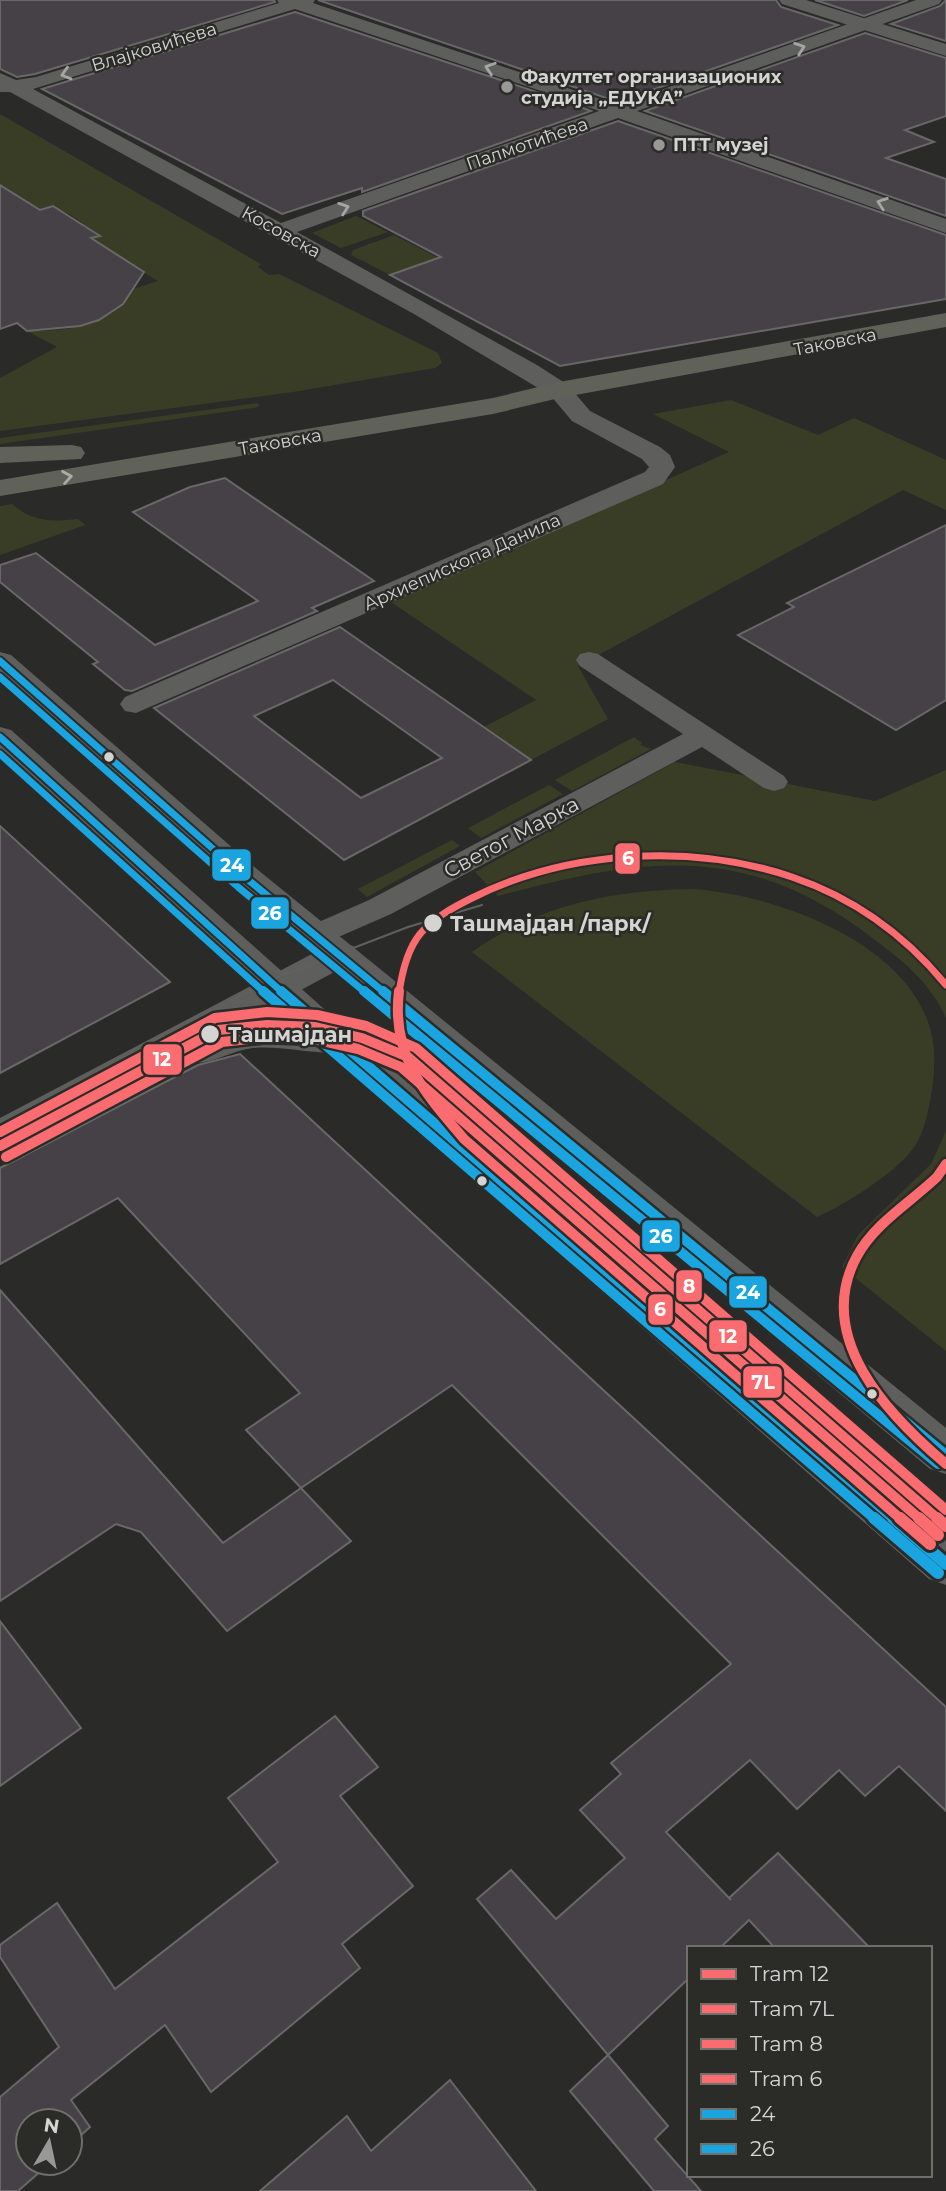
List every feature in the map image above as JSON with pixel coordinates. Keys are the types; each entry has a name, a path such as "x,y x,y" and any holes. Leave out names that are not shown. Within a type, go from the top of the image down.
{"main road":[{"name":"Таковска","path":"0,488 493,406 559,390 946,320"},
{"name":"Таковска","path":"0,464 481,392 559,390"},
{"path":"0,455 72,453"}],"street":[{"path":"788,0 946,50"},
{"name":"Палмотићева","path":"279,231 933,0"},
{"path":"296,1 946,226"},
{"name":"Влајковићева","path":"4,84 38,83 296,1"},
{"name":"Косовска","path":"4,84 422,309 559,390"},
{"name":"Архиепископа Данила","path":"136,704 660,473 661,461 581,416 559,390"},
{"path":"589,660 774,782"},
{"path":"0,661 236,869 946,1455"},
{"name":"Светог Марка","path":"328,945 380,907 703,735"},
{"path":"0,737 339,1041 946,1564"},
{"path":"0,1135 278,987 328,945"},
{"path":"0,1157 220,1041 264,1034 295,1034 339,1041"}],"green space":[{"path":"0,114 261,264 258,267 269,275 279,274 438,353 442,363 435,368 293,392 0,431 0,378 57,347 27,331 72,328 100,320 122,303 130,290 158,281 87,239 99,235 72,216 57,210 40,210 0,185"},
{"path":"356,216 388,232 341,248 312,233"},
{"path":"394,235 439,258 390,275 351,255 353,250"},
{"path":"731,400 818,435 854,418 946,460 946,510 903,490 578,666 608,719 531,760 484,727 536,700 391,602 729,452 653,414"},
{"path":"258,403 259,407 0,444 0,438"},
{"path":"12,504 35,517 51,520 78,519 85,525 0,555 0,506"},
{"path":"634,737 642,743 640,745 651,749 572,791 555,780"},
{"path":"675,762 875,801 946,770 946,1018 932,993 894,954 825,906 780,885 736,872 692,866 647,867 600,872 498,896 475,872"},
{"path":"549,785 563,794 481,838 468,828"},
{"path":"452,840 460,846 367,897 358,889"},
{"path":"694,889 726,893 795,912 862,945 890,967 913,993 928,1022 934,1051 933,1081 926,1120 916,1145 881,1179 817,1217 472,952 523,922 577,903 634,893"},
{"path":"946,1131 946,1351 842,1267 858,1235 931,1164"}],"building":[{"path":"0,0 275,2 35,74 17,77 0,69"},
{"path":"318,0 776,0 781,7 838,25 618,102"},
{"path":"815,0 908,0 864,16"},
{"path":"946,0 946,41 891,24 940,6"},
{"path":"295,12 591,111 362,192 362,188 282,214 42,89"},
{"path":"865,33 946,58 946,116 905,130 934,142 886,158 946,179 946,216 645,111"},
{"path":"618,121 946,235 946,299 560,366 390,275 441,257 363,216 363,211"},
{"path":"0,185 40,210 53,206 100,236 91,238 144,272 123,304 99,320 80,326 27,331 17,323 0,329"},
{"path":"225,478 374,581 312,608 317,611 132,691 125,690 93,664 98,662 0,582 0,565 36,553 155,645 258,601 133,512 190,487"},
{"path":"946,525 946,700 896,730 738,635 794,607 787,603"},
{"path":"340,627 531,760 344,860 154,708","holes":["333,680 442,758 361,798 254,716"]},
{"path":"0,826 170,982 0,1073"},
{"path":"240,1054 946,1707 946,1811 899,1766 865,1796 839,1770 797,1809 750,1760 666,1832 729,1898 778,1853 868,1946 773,1946 749,1920 722,1946 687,1946 687,1980 608,2055 477,1899 511,1870 556,1919 625,1858 580,1810 621,1774 611,1763 731,1664 452,1385 301,1488 246,1430 300,1393 118,1198 0,1264 0,1168 198,1065"},
{"path":"0,1290 223,1543 301,1488 351,1541 227,1631 141,1532 116,1524 0,1601"},
{"path":"0,1621 81,1728 0,1786"},
{"path":"335,1716 378,1767 340,1796 413,1886 342,1944 360,1968 211,2092 165,2025 71,2100 76,2107 14,2107 14,2177 34,2177 18,2191 0,2191 0,2097 59,2047 0,1957 0,1945 57,1903 115,1989 278,1862 228,1798"},
{"path":"608,2055 668,2126 655,2139 701,2191 654,2191 570,2091"},
{"path":"450,2080 536,2191 260,2191 347,2116 371,2151"},
{"path":"84,2118 90,2127 84,2132"}],"tram line":[{"name":"6","path":"930,1544 464,1139 427,1094 411,1069 400,1042 396,1016 402,973 411,949 426,928 455,906 491,889 531,875 616,859 699,858 735,862 794,878 852,904 879,921 927,961 946,985"},
{"path":"201,1018 270,980 408,927 482,905"},
{"name":"8","path":"0,1132 215,1018 267,1012 317,1015 366,1026 416,1048 946,1510"},
{"name":"12","path":"0,1146 218,1030 267,1025 315,1027 362,1038 408,1057 946,1526"},
{"name":"7L","path":"6,1157 222,1042 268,1037 314,1039 358,1049 401,1067 938,1535"},
{"name":"6","path":"946,1164 937,1177 865,1244 845,1285 843,1315 850,1344 863,1372 881,1399 902,1424 946,1464"}],"transit line":[{"name":"24","path":"0,661 246,878 946,1455"},
{"name":"26","path":"0,677 238,887 938,1464"},
{"name":"24","path":"0,737 319,1025 946,1564"},
{"name":"26","path":"0,754 311,1034 938,1573"}],"place":[{"name":"Факултет организационих студија „ЕДУКА”","path":"507,87"},
{"name":"ПТТ музеј","path":"659,145"},
{"name":"Ташмајдан /парк/","path":"433,923"},
{"name":"Ташмајдан","path":"210,1034"}]}
